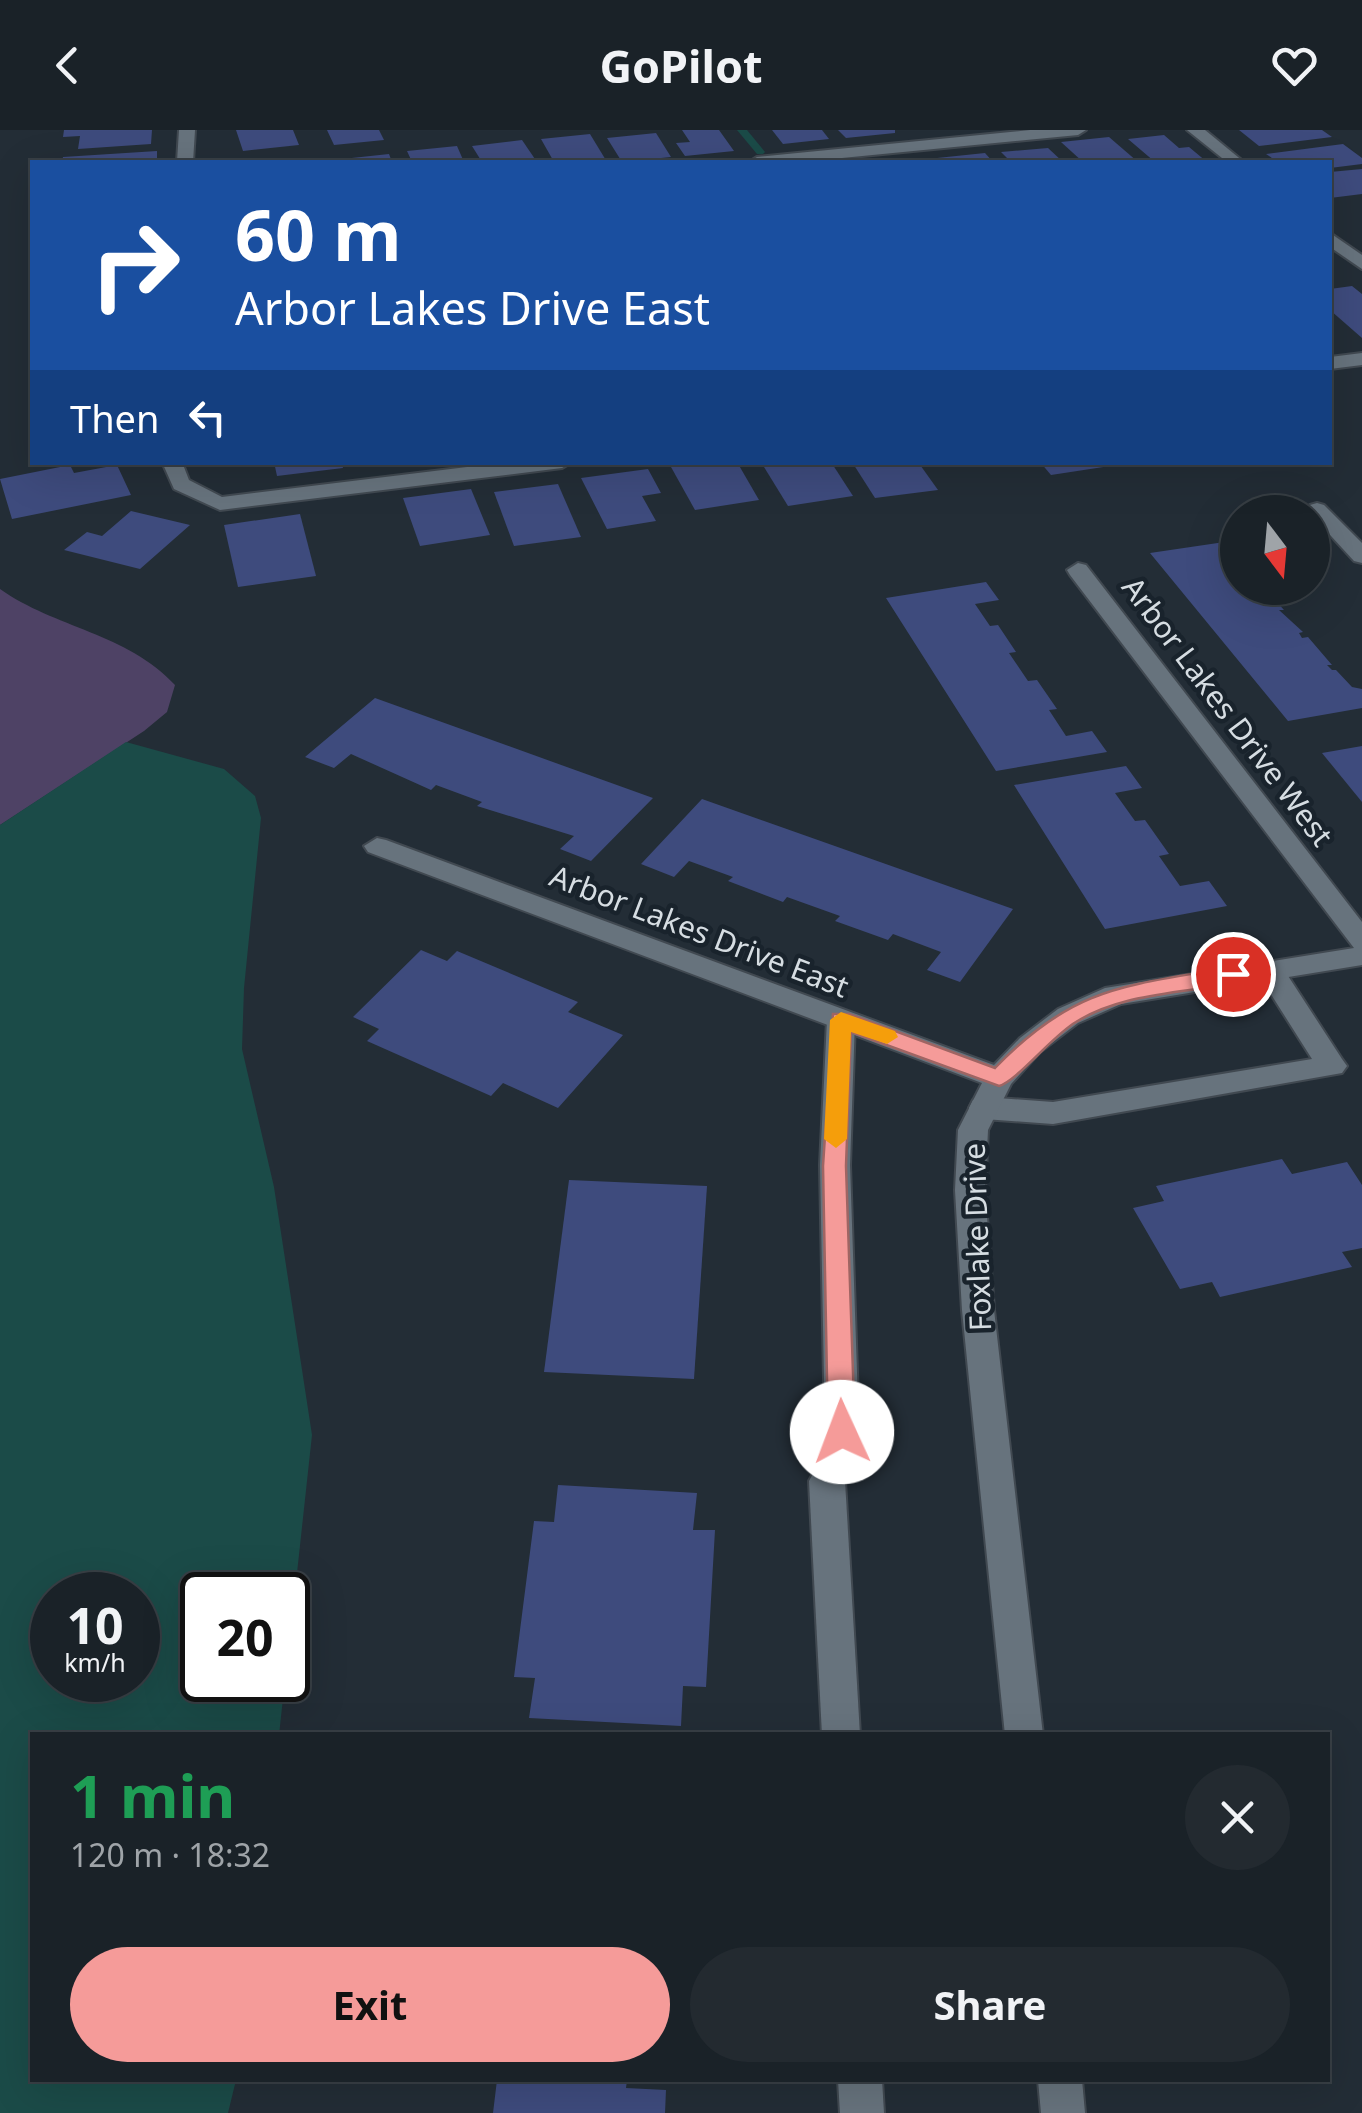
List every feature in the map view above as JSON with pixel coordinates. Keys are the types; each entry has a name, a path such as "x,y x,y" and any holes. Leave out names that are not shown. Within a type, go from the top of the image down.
{"street":[{"path":"186,160 187,130"},
{"path":"777,160 1078,130"},
{"path":"1196,130 1234,160"},
{"path":"1332,240 1362,264"},
{"path":"1332,363 1362,359"},
{"path":"172,465 184,489 220,504 538,465"},
{"path":"1330,523 1362,556"},
{"name":"Arbor Lakes Drive West","path":"1078,570 1362,941"},
{"name":"Arbor Lakes Drive East","path":"377,846 999,1078"},
{"name":"Foxlake Drive","path":"1024,1732 978,1310 970,1190 973,1130 999,1078 1030,1045 1068,1016 1115,995 1362,956"},
{"path":"984,1108 1053,1114 1332,1066 1269,969"},
{"path":"841,1020 835,1166 842,1432"},
{"path":"827,1481 841,1732"},
{"path":"860,2082 862,2113"},
{"path":"1060,2082 1063,2113"}],"shaded area":[{"path":"0,589 135,654 175,685 167,712 144,731 0,825"},
{"path":"126,742 224,769 255,796 261,818 244,988 242,1049 274,1187 312,1435 297,1572 180,1572 180,1702 283,1702 279,1732 30,1732 30,2082 236,2082 228,2113 0,2113 0,825"}],"building":[{"path":"64,130 152,130 151,144 78,149 80,136 63,137"},
{"path":"236,130 293,130 299,145 243,151"},
{"path":"327,130 379,130 384,140 334,145"},
{"path":"682,130 719,130 734,151 685,156 676,143 690,142"},
{"path":"772,130 822,130 829,139 783,144"},
{"path":"838,130 895,130 895,133 846,138"},
{"path":"1239,130 1322,130 1332,137 1259,146"},
{"path":"656,133 671,157 621,160 607,138"},
{"path":"590,134 606,160 553,160 541,139"},
{"path":"1164,135 1179,148 1189,147 1205,160 1153,160 1128,139"},
{"path":"1109,137 1136,160 1081,160 1061,142"},
{"path":"522,140 536,160 481,160 472,146"},
{"path":"1343,144 1362,158 1362,164 1332,168 1332,160 1275,160 1266,154"},
{"path":"457,146 463,160 411,160 407,151"},
{"path":"1048,148 1061,160 1009,160 1001,152"},
{"path":"157,151 157,160 62,160"},
{"path":"985,153 991,160 938,160"},
{"path":"389,154 391,160 333,160"},
{"path":"1362,169 1362,194 1332,198 1332,172"},
{"path":"1352,286 1362,294 1362,338 1332,312 1332,289"},
{"path":"70,465 74,473 117,465 131,495 12,519 0,479"},
{"path":"275,465 343,468 277,476"},
{"path":"739,465 759,500 695,510 671,467"},
{"path":"763,465 833,465 853,496 788,506"},
{"path":"854,465 920,465 938,490 875,498"},
{"path":"1043,465 1110,466 1051,475"},
{"path":"648,469 661,493 642,496 656,521 607,529 581,478"},
{"path":"558,484 581,537 514,546 494,492"},
{"path":"471,489 490,535 420,546 403,498"},
{"path":"131,511 190,525 140,569 64,550 87,532 102,536"},
{"path":"300,514 316,576 238,587 224,525"},
{"path":"1220,543 1220,605 1279,605 1284,610 1279,610 1303,632 1299,633 1302,638 1308,637 1332,665 1327,665 1352,687 1362,689 1362,708 1288,721 1150,553"},
{"path":"986,582 999,600 975,604 990,626 998,625 1016,652 1009,653 1028,681 1037,680 1057,709 1049,710 1066,736 1092,731 1107,752 996,771 886,598"},
{"path":"375,698 653,798 591,861 560,849 574,836 477,806 482,802 436,785 431,790 351,754 334,768 305,757"},
{"path":"1362,746 1362,802 1322,753"},
{"path":"1126,766 1142,788 1115,793 1135,821 1145,820 1169,854 1159,856 1180,886 1209,881 1227,906 1105,929 1014,785"},
{"path":"702,799 1013,909 960,982 927,970 941,952 893,934 888,940 835,921 840,916 787,897 783,902 689,861 674,877 641,864"},
{"path":"421,950 447,961 457,951 578,1002 568,1012 623,1035 558,1108 503,1083 491,1096 367,1041 379,1029 353,1017"},
{"path":"1282,1159 1292,1174 1347,1162 1362,1185 1362,1248 1342,1252 1352,1267 1220,1297 1212,1282 1180,1289 1133,1208 1164,1201 1156,1186"},
{"path":"569,1180 707,1186 694,1379 544,1372"},
{"path":"558,1485 697,1493 693,1530 715,1530 706,1687 683,1686 681,1726 529,1718 535,1678 514,1677 534,1521 554,1522"},
{"path":"497,2082 627,2082 626,2088 666,2090 665,2113 493,2113"}],"waterway":[{"path":"742,130 760,152"}],"slow traffic":[{"path":"836,1139 841,1020 887,1037"}],"route":[{"path":"842,1432 835,1166 841,1020 999,1078 1030,1045 1068,1016 1115,995 1233,974"}]}
